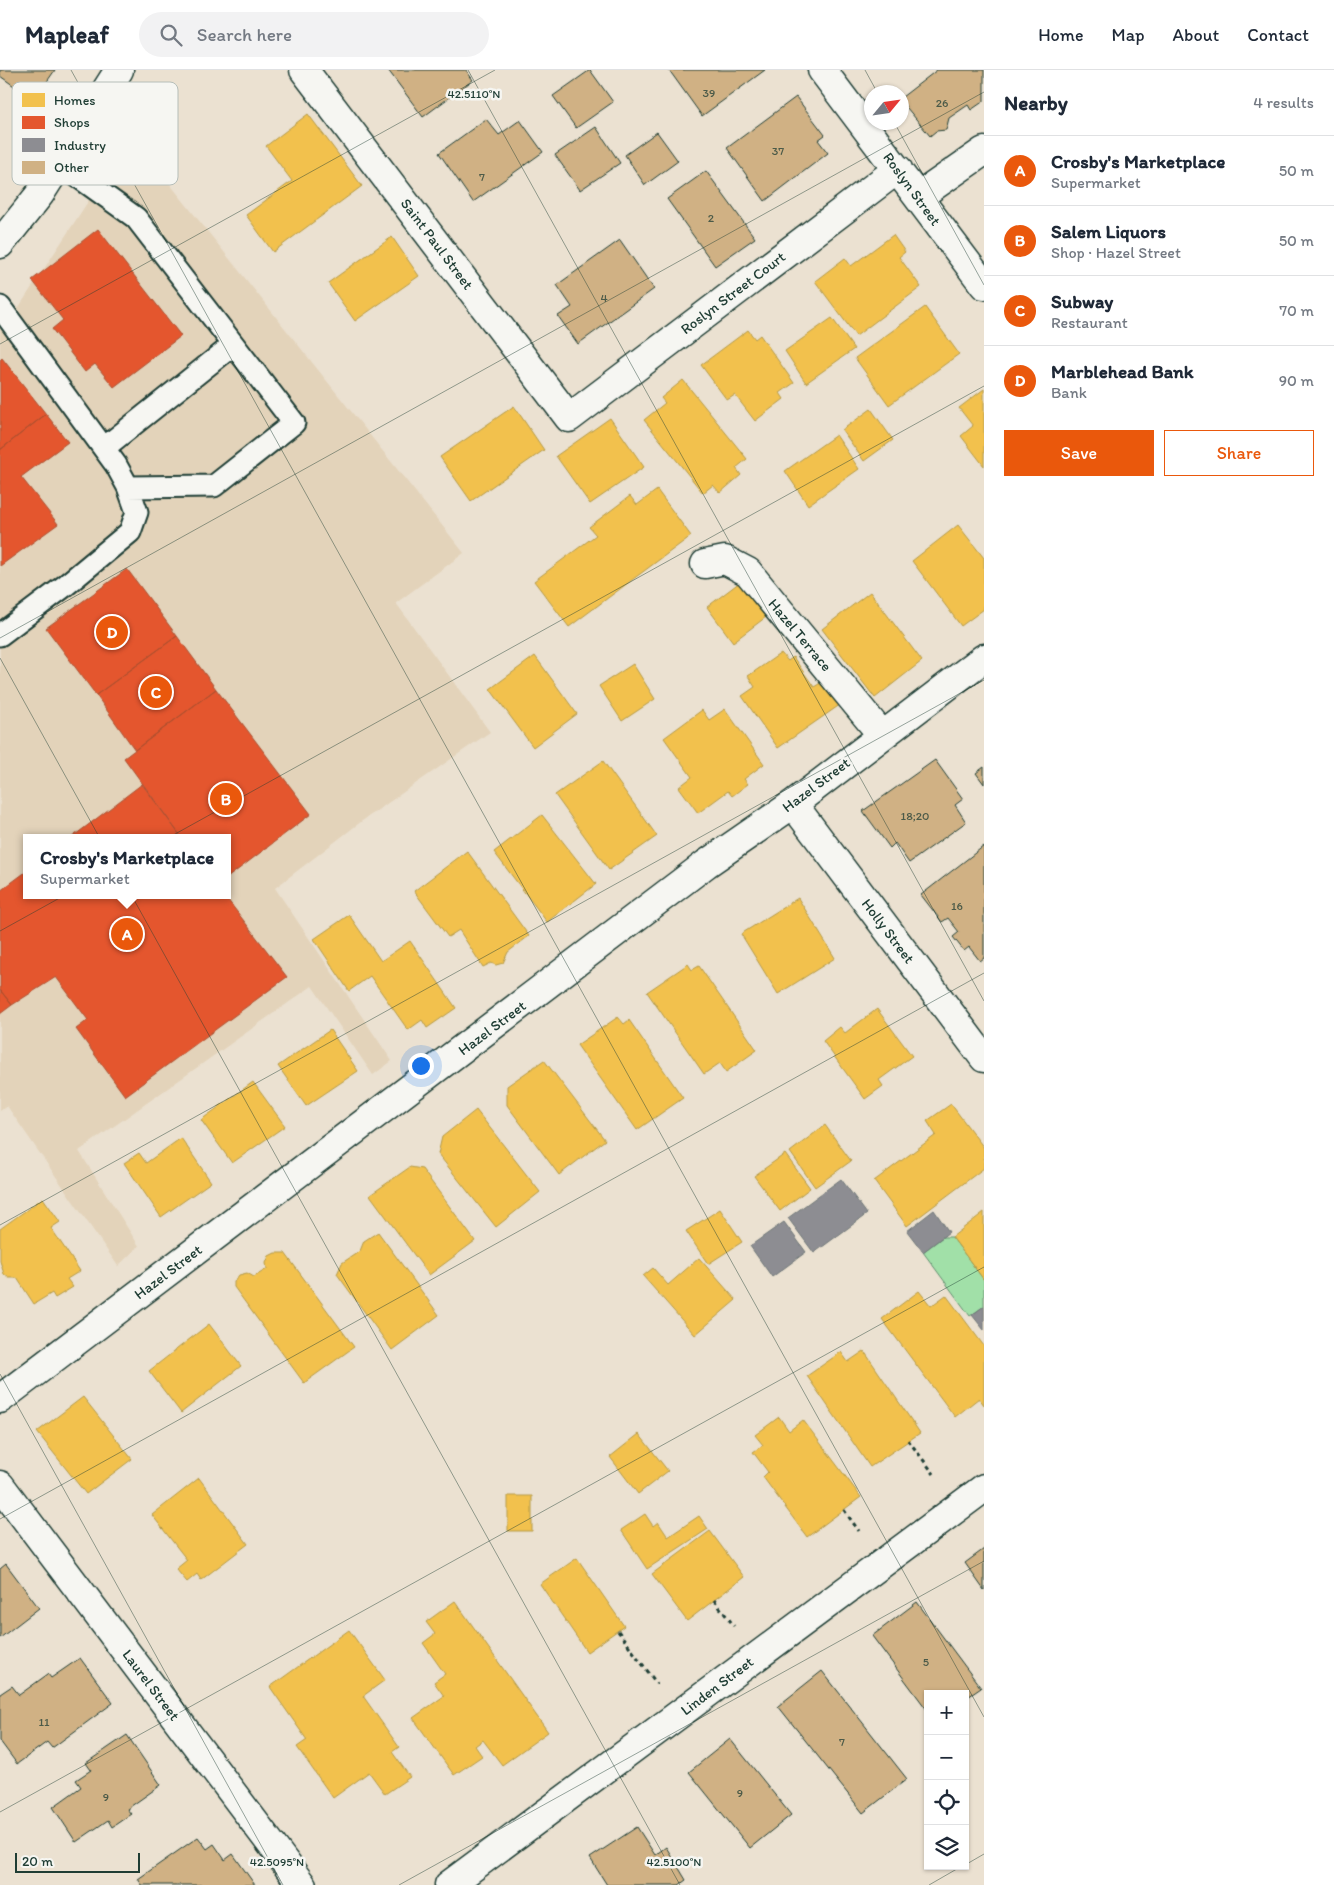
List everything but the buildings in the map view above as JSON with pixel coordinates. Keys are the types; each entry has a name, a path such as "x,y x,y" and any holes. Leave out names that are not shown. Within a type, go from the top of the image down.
{"street":[{"path":"111,82 119,70"},
{"name":"Saint Paul Street","path":"304,70 569,418"},
{"name":"Roslyn Street","path":"822,70 984,285"},
{"path":"918,197 984,151"},
{"name":"Roslyn Street Court","path":"569,418 898,169"},
{"path":"0,244 46,185"},
{"name":"Hazel Terrace","path":"705,564 725,560 748,572 882,735"},
{"name":"Hazel Street","path":"0,1399 706,864 793,804 984,658"},
{"name":"Holly Street","path":"793,804 984,1058"},
{"name":"Laurel Street","path":"0,1485 302,1885"},
{"name":"Linden Street","path":"449,1885 984,1488"}],"lane":[{"path":"90,185 136,218 294,423 214,486 128,487"},
{"path":"0,307 104,448 128,487 137,512 130,532 66,585 0,635"},
{"path":"104,448 233,345"}],"path":[{"path":"908,1440 934,1474"},
{"path":"844,1510 859,1531"},
{"path":"714,1600 734,1626"},
{"path":"618,1631 657,1684"}],"shaded area":[{"path":"100,185 171,185 464,553 396,603 490,732 362,821 275,888 392,1061 373,1075 312,986 79,1151 139,1246 118,1266 7,1106 0,1111 0,324 19,307"}],"green space":[{"path":"943,1237 952,1237 984,1280 984,1306 970,1316 923,1252"}],"place":[{"name":"Marblehead Bank","path":"112,632"},
{"name":"Subway","path":"156,692"},
{"name":"Salem Liquors","path":"226,799"},
{"name":"Crosby's Marketplace","path":"127,934"}]}
